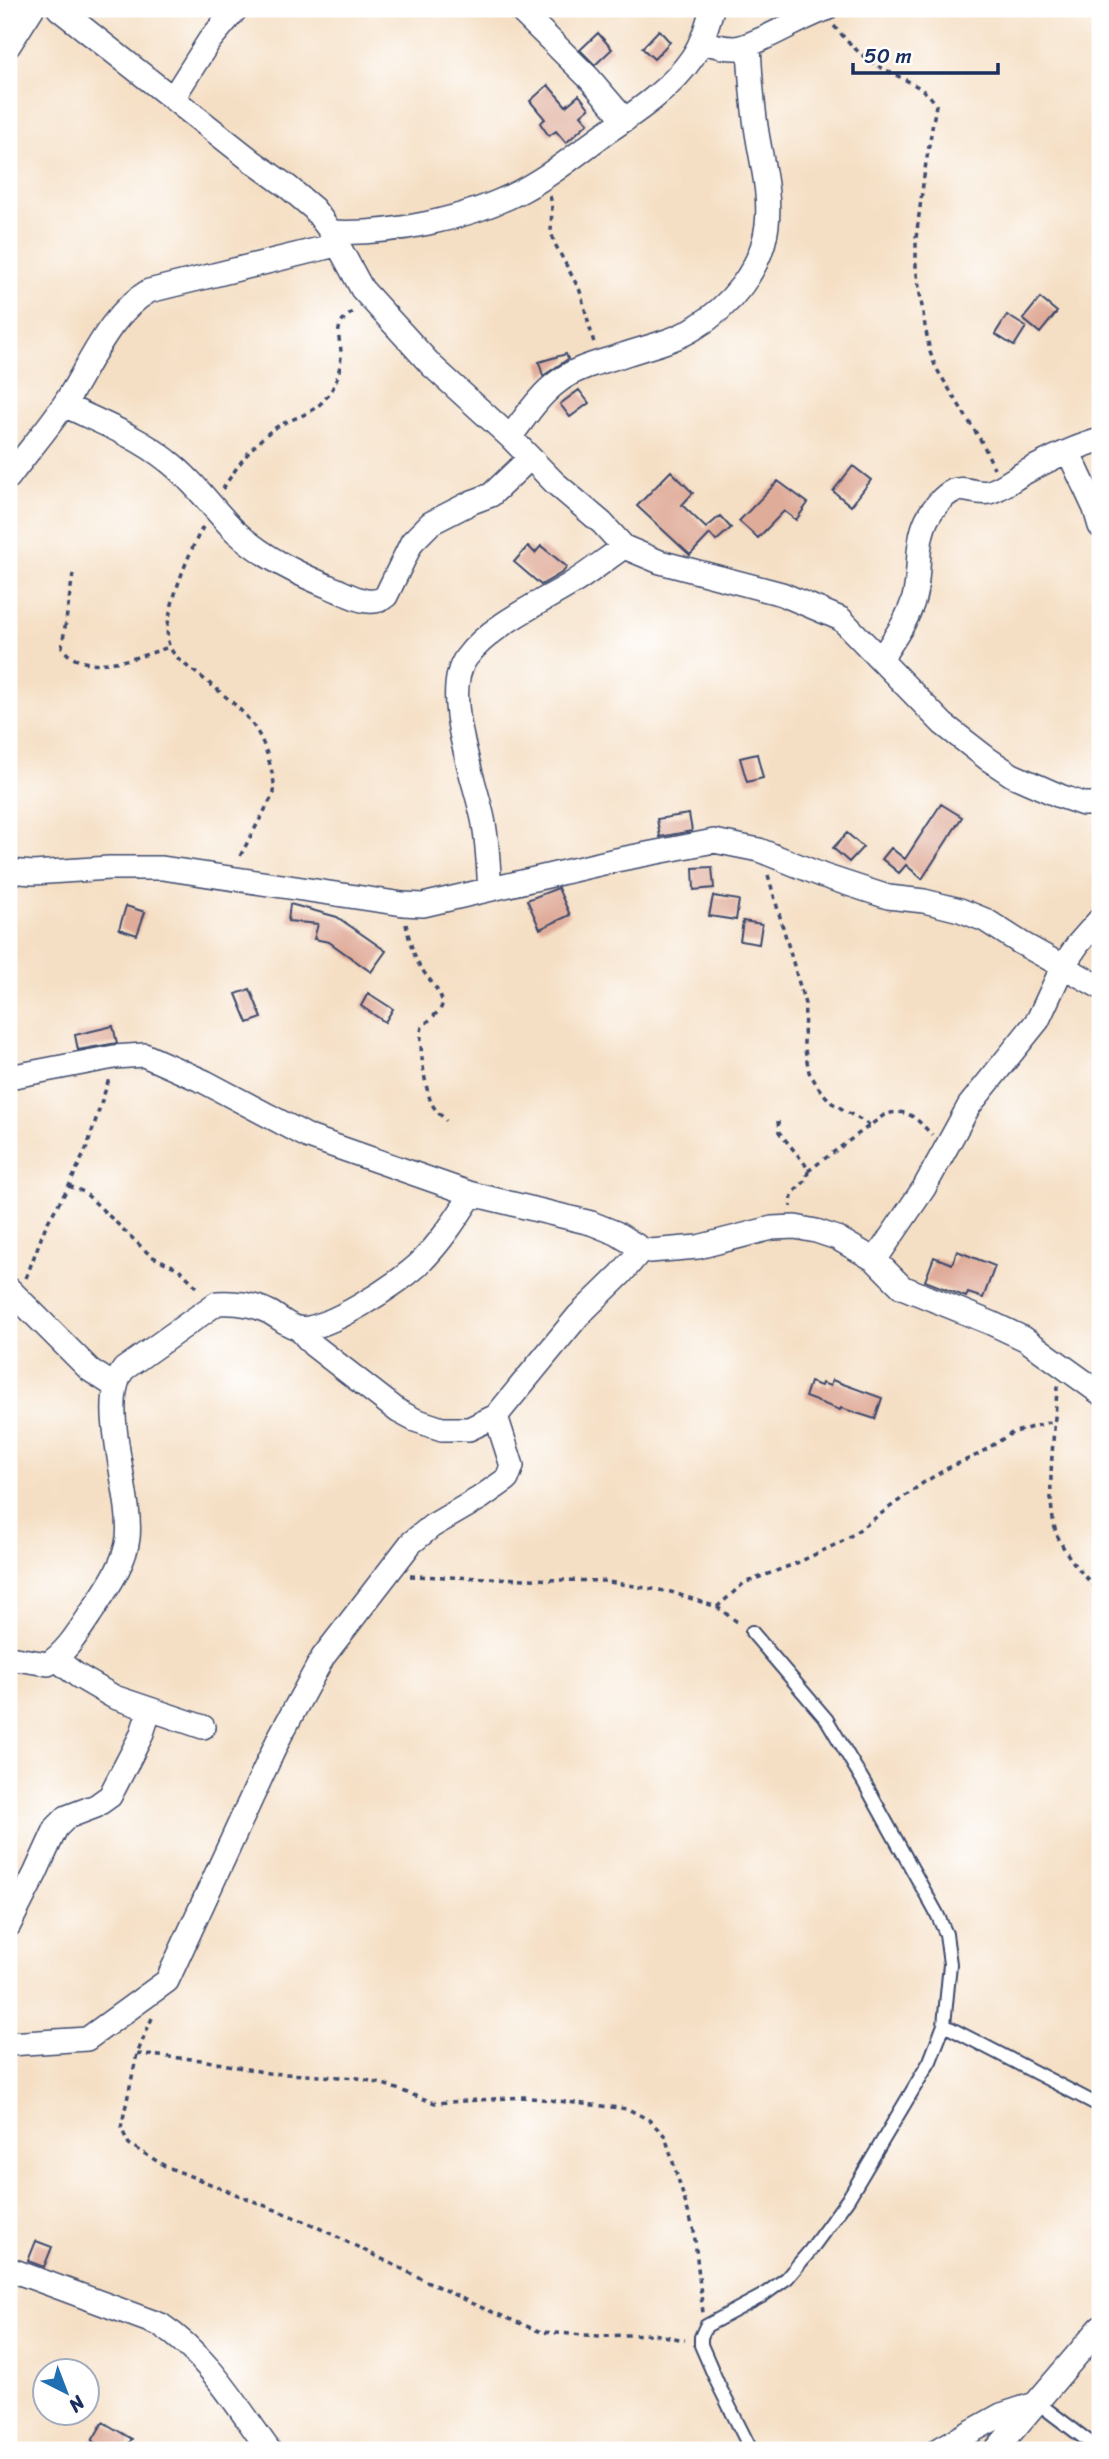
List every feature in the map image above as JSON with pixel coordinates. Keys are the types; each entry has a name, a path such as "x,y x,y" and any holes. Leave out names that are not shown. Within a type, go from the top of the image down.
{"street":[{"path":"9,46 32,9"},
{"path":"59,9 314,209 362,289 432,366 510,437 555,483 602,523 624,547 660,562 782,594 841,619 943,724 1004,769 1060,796 1083,804 1100,804"},
{"path":"173,98 209,41 236,9"},
{"path":"519,9 589,78 625,120"},
{"path":"9,477 64,405 120,314 137,298 149,291 333,238 453,216 497,202 545,177 625,120 678,74 701,41 712,9"},
{"path":"701,41 723,47 749,45 824,9"},
{"path":"510,437 542,397 559,381 599,363 692,329 734,295 758,260 767,225 769,201 755,120 749,45"},
{"path":"64,405 155,451 189,480 214,509 252,545 283,565 343,593 372,603 386,596 412,542 431,523 492,495 530,458"},
{"path":"881,659 905,621 914,596 918,554 928,517 946,496 954,490 984,493 1080,446 1100,440"},
{"path":"1069,453 1100,526"},
{"path":"490,889 484,822 466,750 458,706 457,679 466,659 486,638 624,547"},
{"path":"9,871 33,873 162,868 423,905 616,859 715,841 759,850 824,876 888,897 923,901 960,910 985,920 1100,987"},
{"path":"875,1260 924,1188 969,1106 1038,1020 1063,966 1100,919"},
{"path":"9,1077 114,1057 144,1055 165,1062 309,1137 472,1194 591,1223 617,1233 642,1249 660,1252 698,1247 772,1228 795,1227 837,1238 875,1260 902,1287 992,1323 1024,1339 1100,1393"},
{"path":"299,1329 317,1328 337,1318 364,1303 418,1265 449,1231 472,1194"},
{"path":"9,1658 48,1664 56,1659 85,1622 114,1576 128,1541 129,1521 119,1464 114,1401 117,1377 124,1369 217,1303 236,1301 268,1312 299,1329 313,1345 377,1396 415,1420 442,1429 469,1429 496,1416 578,1316 642,1249"},
{"path":"16,1296 90,1370 115,1386"},
{"path":"9,2044 87,2039 167,1981 280,1736 323,1657 411,1543 432,1526 508,1479 512,1466 496,1416"},
{"path":"56,1659 78,1676 114,1697 203,1727"},
{"path":"9,1925 56,1828 67,1817 104,1802 115,1789 141,1736 150,1709"},
{"path":"9,2269 161,2325 183,2339 208,2366 269,2450"},
{"path":"996,2450 1100,2328"},
{"path":"938,2450 1001,2415 1038,2403"}],"lane":[{"path":"751,1632 827,1720 937,1914 946,1934 950,1964 944,2025 930,2061 848,2199 786,2278 762,2296 706,2326 701,2337 701,2346 751,2450"},
{"path":"944,2025 1100,2106"},
{"path":"1038,2403 1100,2450"}],"path":[{"path":"824,9 864,57 886,72 927,92 936,105 916,239 916,268 925,326 936,368 984,444 1001,486"},
{"path":"545,177 552,204 551,232 580,291 599,363"},
{"path":"229,878 272,799 275,785 265,746 252,722 186,666 169,647 167,635 176,589 198,536 229,479 265,436 273,429 309,413 334,386 340,364 338,338 341,326 359,305 362,289"},
{"path":"73,574 62,647 67,654 93,664 106,665 169,647"},
{"path":"759,850 776,898 805,1004 804,1044 809,1072 832,1103 872,1126"},
{"path":"402,904 414,953 443,1003 422,1027 420,1043 429,1096 433,1106 446,1121"},
{"path":"16,1296 25,1282 46,1225 69,1186 100,1113 114,1057"},
{"path":"808,1171 884,1115 899,1110 909,1114 922,1125 945,1149"},
{"path":"778,1121 779,1132 808,1171 807,1179 792,1194 795,1227"},
{"path":"69,1186 85,1192 151,1256 178,1269 217,1303"},
{"path":"1057,1363 1050,1493 1052,1518 1057,1536 1077,1569 1100,1592"},
{"path":"717,1607 744,1583 797,1563 845,1540 948,1468 977,1455 1012,1433 1056,1420"},
{"path":"387,1575 603,1581 671,1592 717,1607 751,1632"},
{"path":"152,2018 137,2054 121,2128 129,2144 165,2166 311,2224 473,2304 541,2332 600,2336 653,2334 676,2337 701,2346"},
{"path":"137,2054 202,2060 268,2073 358,2078 435,2103 523,2096 628,2109 649,2120 665,2136 694,2231 700,2298 706,2326"}],"building":[{"path":"659,30 670,42 654,59 642,48"},
{"path":"598,33 612,49 595,65 580,50"},
{"path":"548,85 566,106 579,95 589,108 581,115 588,123 566,143 556,131 549,136 540,123 545,119 530,101"},
{"path":"1040,298 1057,312 1040,333 1023,319"},
{"path":"1007,315 1026,327 1014,346 995,334"},
{"path":"566,354 568,359 543,376 539,362"},
{"path":"579,390 589,403 570,417 560,404"},
{"path":"853,466 871,480 851,506 833,491"},
{"path":"671,471 693,493 682,505 706,528 720,516 731,528 716,541 710,534 690,555 637,506"},
{"path":"778,481 808,503 796,520 784,511 758,538 739,521"},
{"path":"528,546 535,553 541,546 567,567 541,585 514,562"},
{"path":"757,754 763,778 747,782 740,758"},
{"path":"941,804 962,817 922,879 906,865 899,873 882,859 891,848 905,859"},
{"path":"689,814 692,831 660,837 657,819"},
{"path":"847,833 863,847 849,862 833,848"},
{"path":"712,867 714,888 694,890 693,868"},
{"path":"558,888 570,915 540,929 527,900"},
{"path":"713,896 739,900 736,920 709,916"},
{"path":"290,904 337,917 386,951 371,972 329,942 314,939 318,924 288,921"},
{"path":"126,906 145,912 137,935 119,929"},
{"path":"743,921 762,924 759,944 740,941"},
{"path":"250,989 262,1018 248,1023 236,994"},
{"path":"368,993 393,1009 385,1022 361,1006"},
{"path":"113,1026 117,1043 78,1050 75,1035"},
{"path":"957,1251 995,1266 983,1298 968,1293 966,1297 925,1281 934,1257 952,1264"},
{"path":"832,1380 882,1398 875,1419 805,1397 810,1382 830,1386"},
{"path":"36,2241 52,2247 44,2267 28,2261"},
{"path":"102,2424 132,2439 126,2450 107,2450 92,2441 102,2428"}]}
